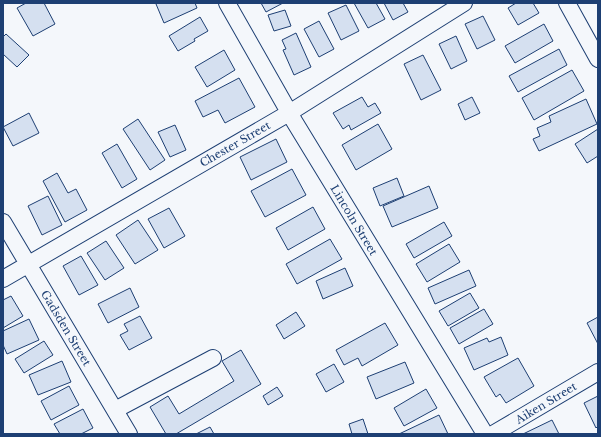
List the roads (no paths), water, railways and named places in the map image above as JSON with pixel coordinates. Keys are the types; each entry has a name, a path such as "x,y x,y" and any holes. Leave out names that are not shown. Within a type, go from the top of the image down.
{"street":[{"name":"Lincoln Street","path":"228,3 289,113 485,434"},
{"name":"Chester Street","path":"3,279 289,113 464,3"},
{"path":"567,3 598,59"},
{"name":"Gadsden Street","path":"3,222 129,434"},
{"path":"115,410 213,358"},
{"name":"Aiken Street","path":"493,434 598,372"}]}
